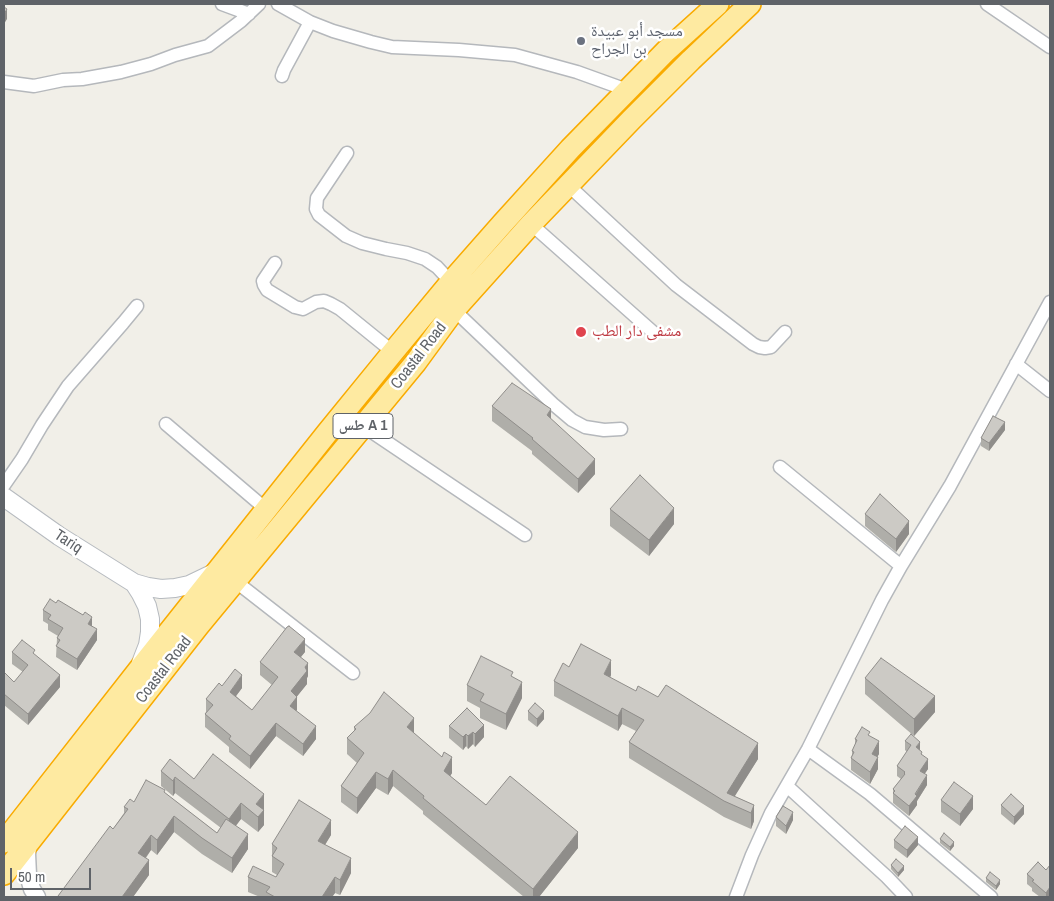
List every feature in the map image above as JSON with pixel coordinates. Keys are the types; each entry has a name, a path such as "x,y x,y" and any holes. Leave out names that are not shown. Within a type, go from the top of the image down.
{"highway":[{"name":"Coastal Road","path":"4,874 226,576 267,510 393,352 451,282 570,149 666,51 718,4"},
{"name":"Coastal Road","path":"4,842 138,671 363,426 416,362 454,310 568,185 691,60 750,4"}],"main road":[{"name":"Tariq","path":"4,497 59,536 134,584"},
{"path":"134,584 148,588 175,588 226,576"},
{"path":"134,584 147,606 150,619 148,645 138,671"}],"street":[{"path":"222,4 249,14"},
{"path":"4,82 34,86 121,72 151,64 208,46 241,21 259,4"},
{"path":"278,4 310,22 371,42 392,46 515,55 577,72 627,90"},
{"path":"987,4 1050,47"},
{"path":"282,76 310,22"},
{"path":"347,153 317,198 315,204 319,215 346,236 362,243 426,259 451,282"},
{"path":"568,185 676,285 753,344 759,348 771,347 785,332"},
{"path":"531,224 654,332"},
{"path":"275,264 263,281 267,290 295,308 303,309 316,302 324,301 331,304 393,352"},
{"path":"736,897 771,813 808,748 860,643 901,566 950,486 1050,302"},
{"path":"4,485 22,460 68,386 137,306"},
{"path":"454,310 552,404 572,420 585,427 604,430 621,429"},
{"path":"1016,364 1050,391"},
{"path":"166,424 267,510"},
{"path":"363,426 525,535"},
{"path":"780,467 901,566"},
{"path":"226,576 353,673"},
{"path":"808,748 870,794 991,897"},
{"path":"787,786 887,877 906,897"},
{"path":"29,841 28,875 32,889 37,897"}],"building":[{"path":"512,383 551,409 547,415 595,459 578,479 533,438 492,406"},
{"path":"993,416 1005,422 989,443 981,438"},
{"path":"640,475 674,508 649,540 610,509"},
{"path":"880,494 909,521 896,539 865,514"},
{"path":"50,599 56,603 58,600 83,615 85,612 92,617 88,624 97,629 77,659 56,646 60,640 57,638 63,628 48,619 51,615 43,610"},
{"path":"289,626 305,639 294,652 308,663 305,667 307,671 291,691 297,697 290,706 316,726 303,744 276,723 250,756 229,739 231,736 205,714 213,705 206,699 219,683 222,686 235,669 242,675 230,692 252,710 278,677 260,662"},
{"path":"22,640 35,650 33,653 60,675 28,714 4,694 4,672 14,682 28,665 12,652"},
{"path":"581,644 611,660 604,674 636,691 638,686 658,697 666,685 758,743 727,793 754,805 751,813 724,801 629,742 644,720 622,708 618,716 554,681 563,663 569,667"},
{"path":"481,656 513,672 511,676 522,682 506,714 480,701 484,694 467,685"},
{"path":"881,658 935,696 914,719 865,678"},
{"path":"384,692 414,718 407,727 442,757 444,752 452,757 444,771 486,805 510,776 578,832 533,889 423,798 424,796 393,770 388,779 376,772 357,798 341,786 364,753 347,738 356,729 354,727 370,713"},
{"path":"535,703 544,711 537,719 528,711"},
{"path":"467,708 484,725 475,734 473,732 463,737 449,726"},
{"path":"862,727 870,732 868,735 879,741 872,754 878,757 870,772 851,758 857,740 855,739"},
{"path":"911,734 920,742 916,747 928,759 920,771 927,775 915,794 917,796 909,806 893,793 895,791 893,789 905,774 897,766 911,745 905,741"},
{"path":"213,754 264,794 256,804 264,810 258,817 241,803 229,819 175,777 173,781 161,771 170,759 194,779"},
{"path":"146,780 165,790 164,792 217,833 226,819 248,834 232,858 174,816 157,840 151,835 138,853 149,860 122,897 58,896 110,826 113,829 128,809 124,807 130,799 134,802"},
{"path":"954,782 973,796 960,814 941,800"},
{"path":"1011,794 1024,806 1014,817 1001,805"},
{"path":"299,800 331,820 318,841 351,858 340,880 335,877 322,897 275,897 266,892 270,887 248,877 253,866 276,877 284,864 272,856 277,848 272,844"},
{"path":"783,806 793,812 786,826 776,817"},
{"path":"905,826 918,837 907,850 894,840"},
{"path":"944,833 954,842 950,847 940,839"},
{"path":"896,859 904,866 898,873 891,865"},
{"path":"1038,862 1046,870 1050,865 1050,887 1046,893 1027,874"},
{"path":"990,872 1000,880 996,886 986,878"}],"place":[{"name":"مسجد أبو عبيدة بن الجراح","path":"581,41"},
{"name":"مشفى دار الطب","path":"581,332"}]}
